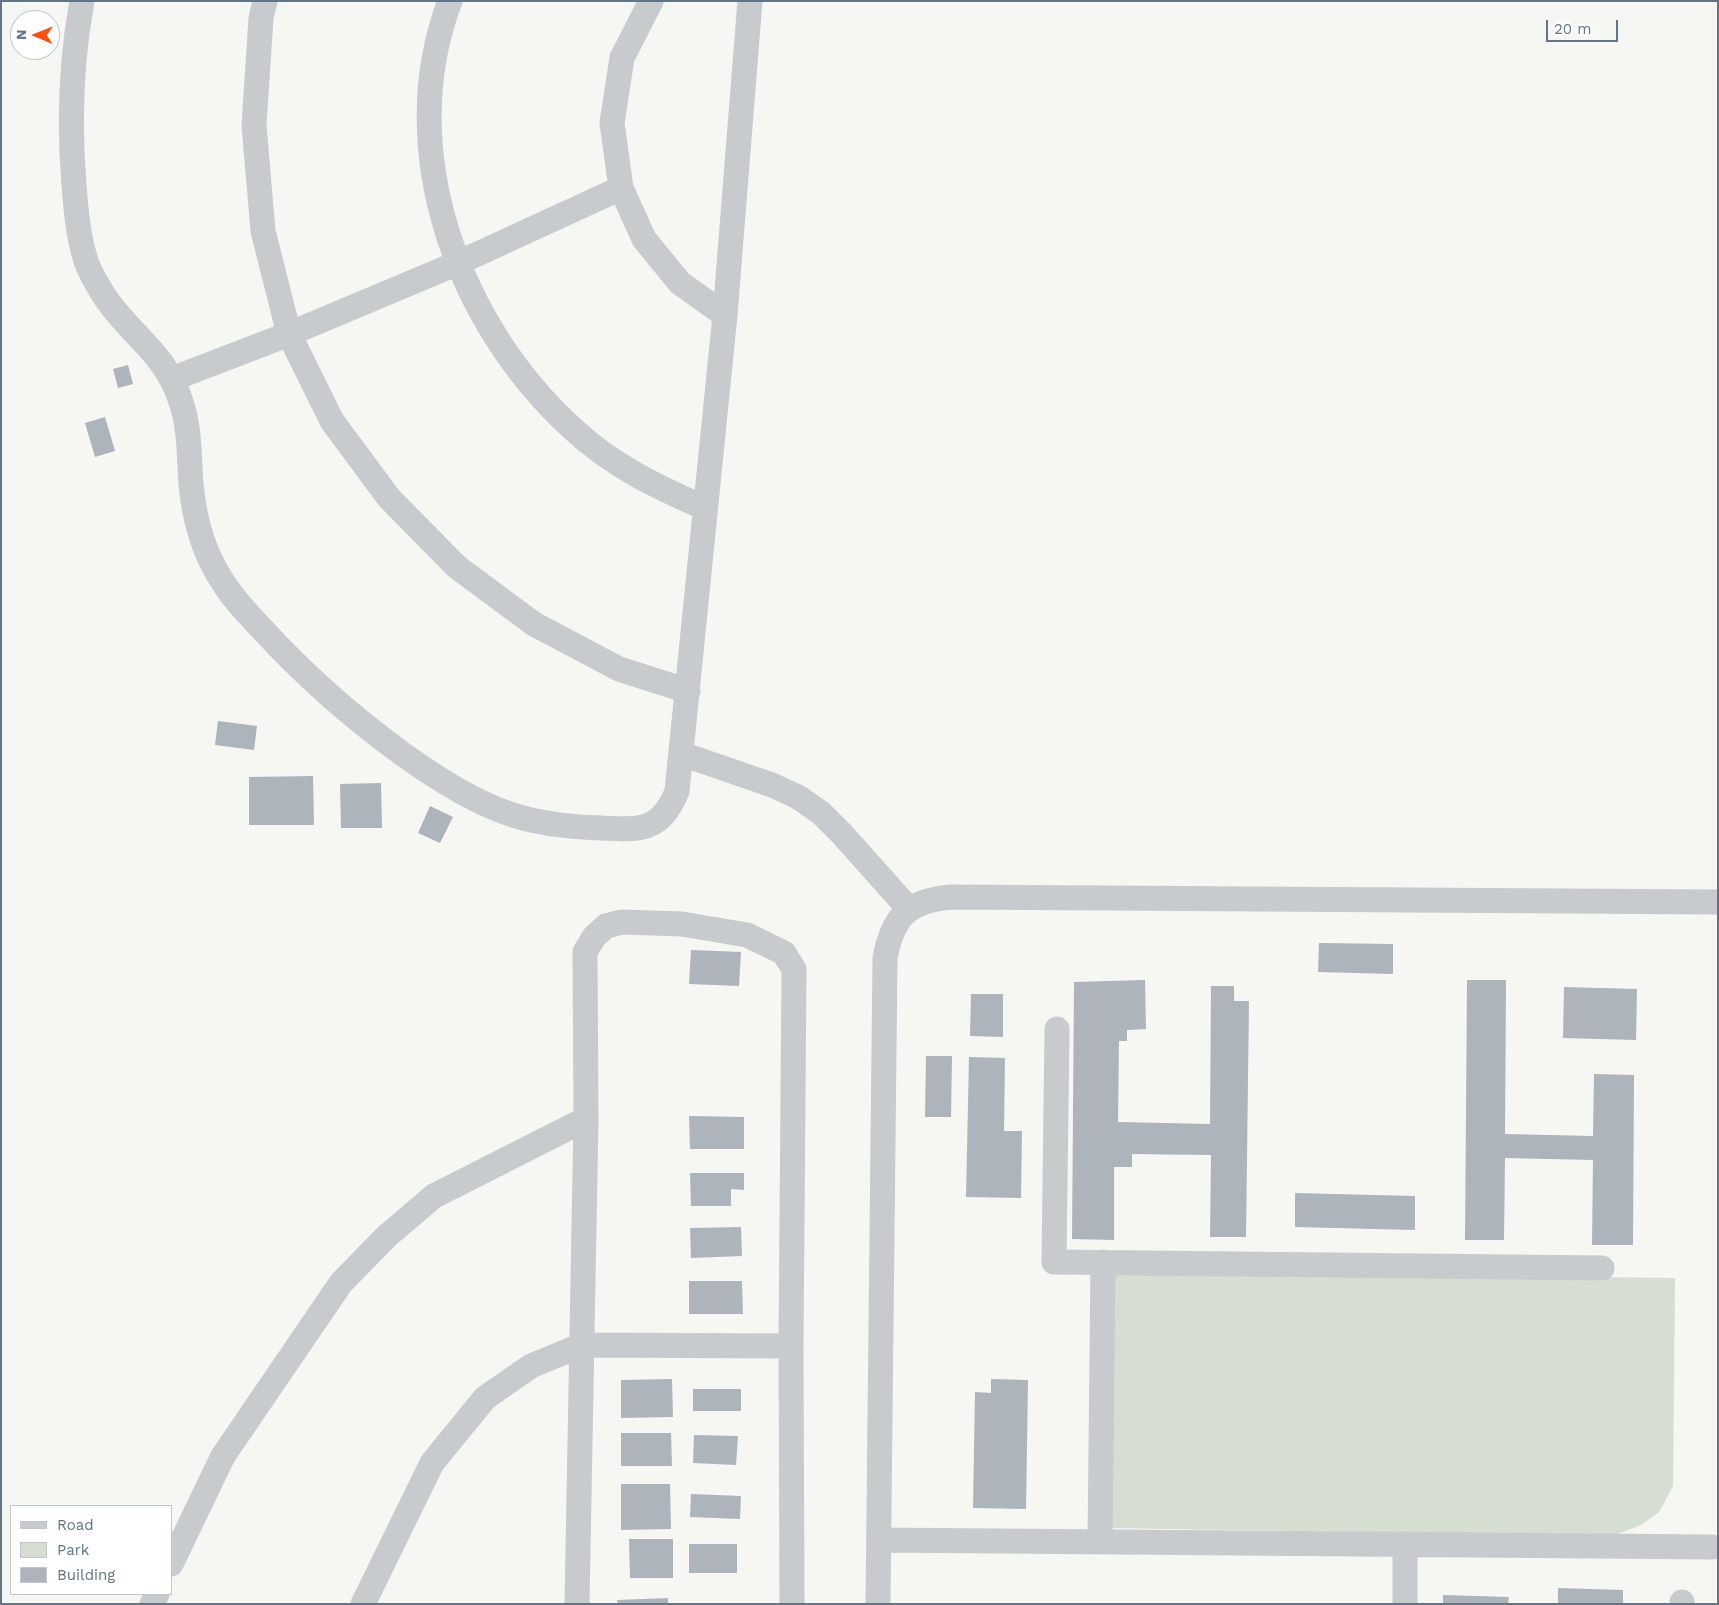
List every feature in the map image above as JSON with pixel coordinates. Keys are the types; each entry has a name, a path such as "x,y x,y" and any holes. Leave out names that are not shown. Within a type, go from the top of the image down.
{"street":[{"path":"82,1 74,62 72,163 76,214 86,261 107,300 119,316 156,353 172,379 186,418 195,513 208,555 222,582 254,620 301,670 340,705 380,738 422,768 466,795 510,814 533,820 581,827 635,830 650,825 662,817 672,805 677,791 725,315 750,1"},
{"path":"265,1 254,125 263,231 289,334 332,421 389,498 457,567 543,628 619,669 688,691"},
{"path":"450,1 431,73 430,138 438,201 458,263 479,310 506,354 543,400 574,430 614,462 658,488 705,508"},
{"path":"651,1 622,58 612,123 621,188 644,239 680,283 725,315"},
{"path":"172,379 289,334 458,263 621,188"},
{"path":"682,754 772,785 798,797 821,814 842,834 909,909"},
{"path":"878,1604 885,958 888,940 896,923 909,909 929,899 952,897 1718,902"},
{"path":"577,1604 586,1119 585,952 594,937 606,926 622,922 682,924 747,936 784,953 794,969 791,1346 792,1604"},
{"path":"1057,1029 1054,1262 1602,1268"},
{"path":"172,1562 223,1456 341,1283 387,1236 434,1196 586,1119"},
{"path":"1100,1542 1103,1262"},
{"path":"363,1604 432,1463 485,1398 531,1366 582,1345 791,1346"},
{"path":"879,1540 1712,1547"},
{"path":"1404,1604 1405,1544"}],"green space":[{"path":"1112,1272 1675,1278 1673,1486 1659,1512 1641,1525 1612,1536 1108,1528"}],"building":[{"path":"128,365 133,384 118,388 113,369"},
{"path":"105,417 115,451 95,457 85,423"},
{"path":"218,721 257,726 254,750 215,745"},
{"path":"313,776 314,825 249,825 249,777"},
{"path":"381,783 382,828 341,828 340,784"},
{"path":"430,806 453,817 440,843 418,833"},
{"path":"1319,943 1393,944 1393,974 1318,972"},
{"path":"691,950 741,952 739,986 689,984"},
{"path":"1145,980 1146,1029 1127,1030 1127,1041 1119,1041 1118,1122 1210,1124 1211,986 1234,986 1234,1001 1249,1001 1246,1237 1210,1237 1211,1155 1132,1154 1132,1167 1114,1167 1114,1240 1072,1239 1074,982"},
{"path":"1467,980 1506,980 1505,1134 1593,1136 1594,1074 1634,1075 1633,1245 1592,1245 1593,1160 1505,1158 1504,1240 1465,1240"},
{"path":"1564,987 1637,989 1636,1040 1563,1038"},
{"path":"971,994 1003,994 1003,1037 970,1036"},
{"path":"926,1056 952,1056 951,1117 925,1117"},
{"path":"969,1057 1005,1058 1004,1131 1022,1131 1021,1198 966,1197"},
{"path":"689,1116 744,1117 744,1149 690,1149"},
{"path":"690,1173 744,1173 744,1190 731,1189 731,1206 691,1206"},
{"path":"1295,1193 1415,1196 1415,1230 1295,1227"},
{"path":"741,1227 742,1256 691,1258 690,1228"},
{"path":"689,1281 742,1281 743,1314 689,1314"},
{"path":"672,1379 673,1417 621,1418 621,1380"},
{"path":"991,1379 1028,1380 1026,1509 973,1508 975,1392 991,1393"},
{"path":"693,1389 741,1389 741,1411 693,1411"},
{"path":"621,1433 671,1433 672,1466 621,1466"},
{"path":"694,1435 738,1436 736,1465 693,1463"},
{"path":"621,1484 670,1484 671,1529 621,1530"},
{"path":"691,1494 741,1496 740,1519 690,1517"},
{"path":"629,1539 673,1539 673,1578 630,1578"},
{"path":"689,1544 737,1544 737,1573 689,1573"},
{"path":"1558,1588 1623,1590 1623,1604 1558,1604"},
{"path":"1443,1595 1509,1597 1508,1604 1443,1604"},
{"path":"668,1598 668,1604 618,1604 617,1600"}]}
